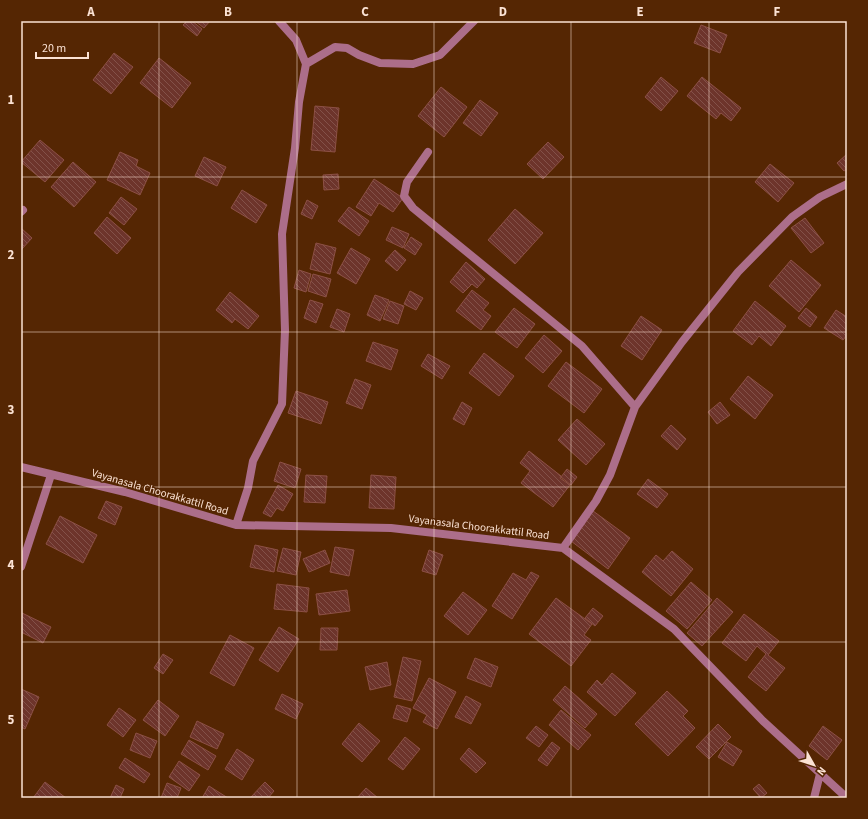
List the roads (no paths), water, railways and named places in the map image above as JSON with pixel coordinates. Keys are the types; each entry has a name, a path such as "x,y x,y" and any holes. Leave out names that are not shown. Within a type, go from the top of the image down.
{"street":[{"path":"236,525 248,488 253,461 282,404 285,330 282,234 295,148 299,102 306,64 296,40 279,21"},
{"path":"306,64 335,47 347,48 359,55 380,63 413,64 440,54 474,21"},
{"path":"428,152 407,182 404,196 413,208 582,346 635,407"},
{"path":"563,548 596,502 610,475 635,407 682,342 738,272 792,217 820,197 847,184"},
{"name":"Vayanasala Choorakkattil Road","path":"21,466 51,475 125,492 236,525 391,528 563,548 674,630 763,721 845,798"},
{"path":"21,567 51,475"},
{"path":"814,798 820,774"}]}
